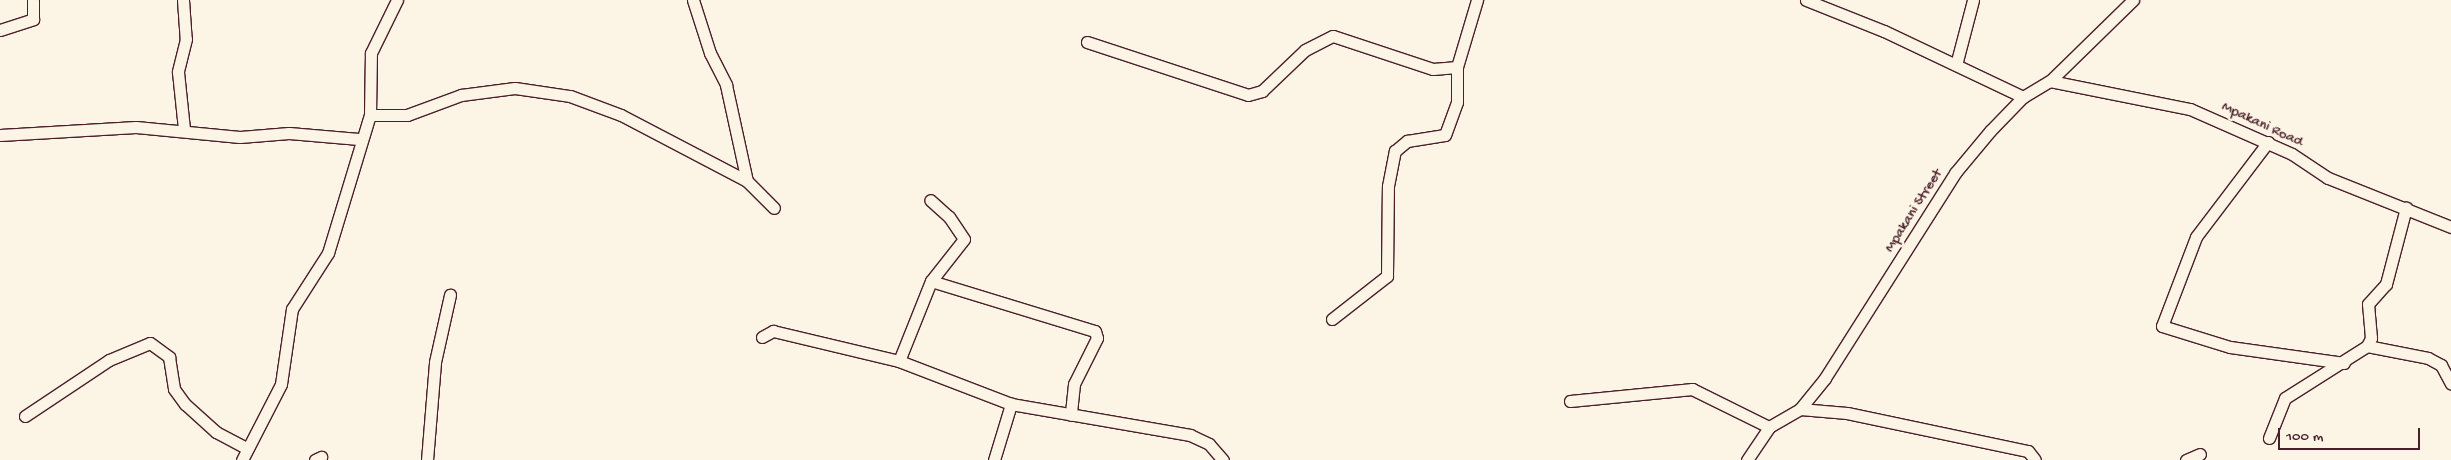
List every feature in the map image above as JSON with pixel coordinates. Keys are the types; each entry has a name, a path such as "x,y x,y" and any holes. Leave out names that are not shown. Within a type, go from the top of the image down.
{"street":[{"path":"0,30 33,19 33,0"},
{"path":"184,0 186,39 178,72 184,129"},
{"path":"242,460 246,448 281,384 292,309 328,253 359,139 370,115 371,53 397,0"},
{"path":"693,0 710,53 726,85 748,180"},
{"path":"1332,319 1387,276 1388,186 1394,151 1407,141 1445,134 1457,102 1457,67 1478,0"},
{"path":"1806,0 1956,65 2023,97"},
{"path":"1956,65 1973,0"},
{"name":"Mpakani Street","path":"1748,460 1769,426 1800,409 1831,370 1955,174 2023,97 2050,81 2133,0"},
{"path":"1087,42 1248,95 1262,91 1305,50 1333,36 1433,69 1457,67"},
{"name":"Mpakani Road","path":"2050,81 2190,109 2268,142 2328,178 2451,227"},
{"path":"370,115 407,115 461,94 515,88 570,96 621,114 748,180 774,208"},
{"path":"0,135 184,129 240,137 289,133 359,139"},
{"path":"2268,142 2196,238 2162,326 2230,347 2344,363"},
{"path":"899,361 931,281 964,239 949,217 930,200"},
{"path":"2269,438 2285,398 2344,363 2367,346 2371,338 2368,304 2386,284 2406,208"},
{"path":"931,281 1095,331 1097,338 1074,384 1071,415"},
{"path":"427,460 435,362 450,296"},
{"path":"762,337 773,331 899,361 1011,404 1190,435 1209,444 1223,460"},
{"path":"25,416 109,360 150,343 169,357 174,389 184,404 216,432 246,448"},
{"path":"2367,346 2428,358 2441,365 2451,384"},
{"path":"1570,401 1692,389 1769,426"},
{"path":"994,460 1011,404"},
{"path":"1800,409 1856,415 2028,451 2035,460"},
{"path":"2186,460 2200,454"}]}
